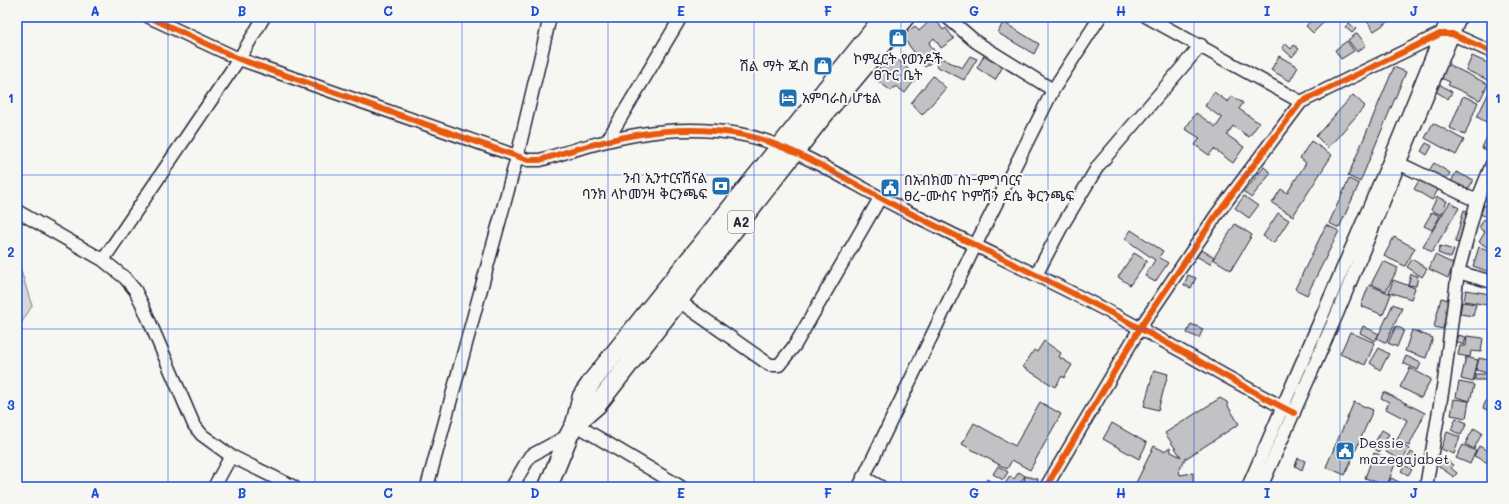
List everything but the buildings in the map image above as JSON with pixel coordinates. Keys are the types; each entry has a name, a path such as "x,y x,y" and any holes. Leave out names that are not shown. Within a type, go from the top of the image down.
{"highway":[{"name":"A2","path":"876,40 884,17"},
{"name":"A2","path":"548,487 572,429 582,396 671,296 876,40 905,17"}],"street":[{"path":"149,17 239,59 528,160 540,160 608,139 662,130 710,131 740,134 788,149 880,198 1140,328 1282,408 1294,413"},
{"path":"103,260 239,59 264,17"},
{"path":"427,487 517,157 550,17"},
{"path":"608,139 681,17"},
{"path":"947,17 976,42 1053,90"},
{"path":"881,487 861,482 975,246 1053,90 1100,17"},
{"path":"1148,17 1201,45 1301,102"},
{"path":"1261,487 1337,314 1440,34 1448,17"},
{"path":"1248,487 1282,408 1460,17"},
{"path":"1046,487 1140,328 1217,214 1301,102 1440,34 1452,34 1492,52"},
{"path":"1036,275 1062,226 1098,166 1201,45"},
{"path":"1394,161 1477,201"},
{"path":"1430,486 1458,272 1477,201 1492,164"},
{"path":"671,296 770,365 779,365 795,345 880,198"},
{"path":"17,211 103,260 125,278 135,290 194,425 213,444 231,456 294,487"},
{"path":"1458,272 1492,282"},
{"path":"512,487 530,456 572,429 681,487"},
{"path":"214,487 231,456"}],"shaded area":[{"path":"17,258 32,306 17,330"}],"cycle path":[{"path":"149,17 239,59 528,160 540,160 614,139 662,131 712,131 739,134 760,139 801,155 900,208 1112,313 1255,393 1294,413"},
{"path":"1046,487 1140,328 1217,214 1301,102 1440,34 1452,34 1492,52"}],"place":[{"name":"ኮምፈርት የወንዶች ፀጉር ቤት","path":"898,38"},
{"name":"ሽል ማት ጁስ","path":"823,66"},
{"name":"አምባራስ ሆቴል","path":"788,98"},
{"name":"ንብ ኢንተርናሽናል ባንክ ላኮመንዛ ቅርንጫፍ","path":"721,186"},
{"name":"በአብክመ ስነ-ምግባርና ፀረ-ሙስና ኮምሽን ደሴ ቅርንጫፍ","path":"890,188"},
{"name":"Dessie mazegajabet","path":"1345,451"}]}
